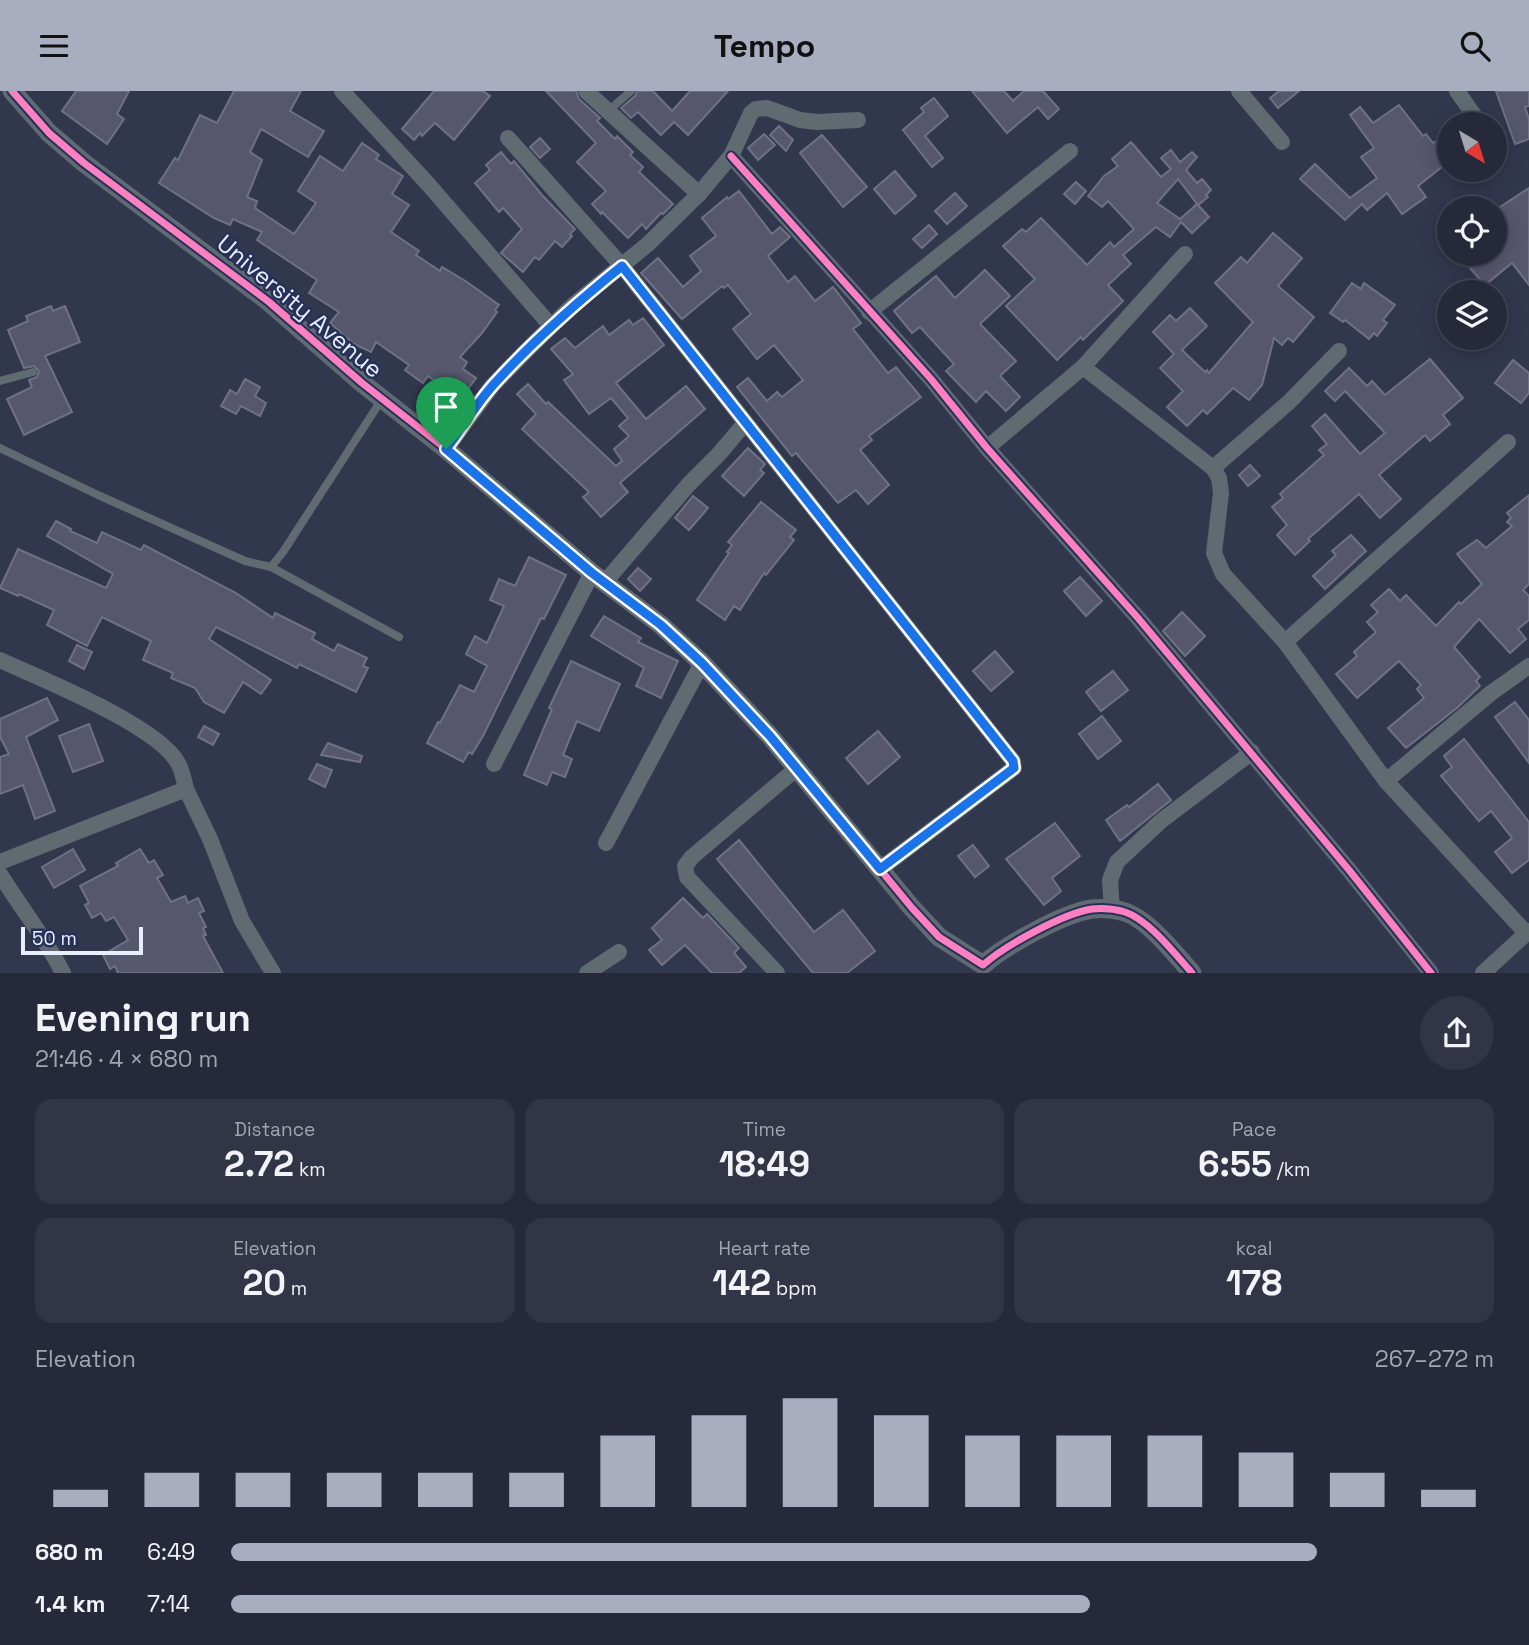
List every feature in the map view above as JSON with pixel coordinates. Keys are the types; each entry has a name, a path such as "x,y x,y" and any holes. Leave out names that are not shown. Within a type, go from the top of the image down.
{"street":[{"name":"University Avenue","path":"12,91 49,132 84,163 253,289 382,399 661,625 702,663 770,736 939,937 978,969 992,957 1073,915 1092,909 1112,909"},
{"path":"342,91 428,184 551,326"},
{"path":"586,91 699,194"},
{"path":"1239,91 1282,142"},
{"path":"1457,91 1472,112"},
{"path":"446,449 492,386 551,326 648,244 699,194 732,156 751,113 756,109 767,107 800,120 817,122 858,120"},
{"path":"508,138 622,266 1015,765 880,869"},
{"path":"869,311 1070,151"},
{"path":"732,156 931,379 987,448 1138,618 1252,752 1431,973"},
{"path":"987,448 1083,367 1185,254"},
{"path":"1213,468 1288,403 1339,351"},
{"path":"1083,367 1213,468 1219,478 1221,493 1214,553 1223,574 1285,642 1386,781 1528,932 1483,973"},
{"path":"494,764 599,577 719,454 745,423"},
{"path":"1285,642 1508,442"},
{"path":"0,660 131,723 166,748 177,761 186,789 210,839 242,921 273,973"},
{"path":"606,843 702,663"},
{"path":"1386,781 1491,693 1529,666"},
{"path":"1192,973 1140,921 1126,912 1112,909 1110,880 1117,862 1161,821 1252,752"},
{"path":"777,973 687,877 685,866 692,856 796,769"},
{"path":"0,862 186,789"},
{"path":"0,874 49,946 63,973"},
{"path":"587,973 619,952"}],"lane":[{"path":"607,111 631,91"},
{"path":"0,381 33,372"},
{"path":"271,567 382,399"},
{"path":"0,448 245,561 271,567 399,637"}],"building":[{"path":"76,91 129,91 117,114 124,119 107,144 62,111"},
{"path":"234,91 301,91 290,111 324,131 308,157 261,129 250,152 262,160 247,197 257,201 255,208 294,234 316,203 298,191 320,156 343,171 362,143 379,155 376,159 403,176 392,194 409,205 391,232 419,251 416,255 440,271 442,267 467,282 499,305 482,333 460,357 467,362 463,369 476,378 460,400 428,376 423,383 405,370 409,365 376,342 371,352 354,344 330,323 339,312 309,293 317,280 257,240 262,232 233,219 230,225 214,218 159,183 175,158 178,160 200,115 217,123"},
{"path":"434,91 483,91 490,96 454,140 435,123 414,140 402,129"},
{"path":"546,91 576,91 579,99 600,118 597,121 633,152 630,155 643,167 639,172 673,204 646,229 642,224 628,238 592,204 606,191 577,162 596,143"},
{"path":"637,91 653,91 672,111 690,91 728,91 688,135 674,122 661,135 638,112 631,118 621,108"},
{"path":"972,91 1004,91 1013,101 1024,91 1043,91 1059,109 1048,119 1038,107 1007,133"},
{"path":"1279,91 1299,91 1278,108 1270,98"},
{"path":"1496,91 1529,91 1529,106 1525,107 1529,119 1529,139 1515,144 1507,122 1507,112 1504,112"},
{"path":"934,98 948,116 925,136 943,158 932,167 903,130 924,112 921,108"},
{"path":"1399,105 1423,136 1426,134 1433,143 1437,140 1437,171 1418,186 1426,197 1402,214 1387,193 1367,210 1362,204 1345,220 1300,179 1315,164 1350,198 1377,178 1361,157 1374,148 1350,115 1360,107 1373,123"},
{"path":"779,126 793,140 786,151 770,135"},
{"path":"764,134 775,145 758,160 748,148"},
{"path":"822,135 867,187 843,207 800,153"},
{"path":"540,138 550,149 540,158 530,147"},
{"path":"1131,142 1161,177 1171,169 1161,158 1171,150 1180,162 1192,152 1197,157 1186,170 1197,183 1202,179 1211,190 1206,195 1208,197 1198,205 1178,179 1157,203 1180,219 1197,204 1209,217 1192,233 1181,222 1170,237 1156,227 1123,255 1131,264 1108,285 1123,301 1083,340 1081,337 1057,360 1006,306 1035,279 1003,246 1022,229 1026,232 1041,218 1087,265 1110,242 1114,247 1134,229 1108,201 1102,207 1088,196 1104,176 1118,166 1112,159"},
{"path":"501,152 511,164 514,161 575,229 562,247 555,241 539,260 535,257 523,272 501,253 522,229 503,208 499,212 475,183 490,170 486,165"},
{"path":"895,171 916,196 895,214 874,189"},
{"path":"1076,182 1086,191 1075,204 1064,194"},
{"path":"1529,188 1529,285 1512,263 1491,280 1481,280 1470,268 1507,266 1507,202"},
{"path":"739,191 772,234 780,227 790,237 768,256 788,282 795,276 815,301 833,287 861,323 853,329 888,373 896,367 921,397 869,436 872,440 860,450 889,485 868,504 856,490 838,503 796,453 792,456 737,387 748,378 767,401 777,392 782,397 803,380 774,345 757,359 733,329 751,314 728,285 724,288 722,286 682,319 641,273 658,258 683,287 701,271 690,256 716,236 702,218 727,197 728,199"},
{"path":"955,193 967,206 947,224 935,211"},
{"path":"929,225 937,234 922,248 913,239"},
{"path":"1273,233 1302,258 1278,286 1314,317 1293,342 1288,338 1282,345 1274,338 1262,385 1249,400 1233,388 1207,414 1203,410 1187,426 1167,407 1183,391 1160,368 1174,354 1153,332 1170,315 1176,321 1190,308 1207,326 1182,350 1209,373 1253,322 1215,283 1241,257 1247,263"},
{"path":"985,270 1010,296 980,324 1016,361 1000,376 1020,397 1006,411 986,391 976,402 946,371 954,364 920,327 912,333 894,311 936,276 955,298"},
{"path":"1352,283 1361,289 1364,283 1395,305 1383,320 1387,323 1377,336 1374,333 1369,339 1345,320 1343,322 1330,313"},
{"path":"51,306 53,311 65,306 80,342 45,356 72,412 24,435 7,399 32,387 29,380 37,377 39,371 34,366 24,368 8,330 28,321 26,316"},
{"path":"643,318 664,345 616,383 646,419 686,386 705,409 620,483 628,492 601,517 583,497 589,492 522,429 536,414 517,394 528,384 546,404 548,402 616,466 622,461 614,449 629,436 619,426 628,418 611,398 589,414 564,380 573,374 551,349 565,338 575,348 603,326 609,335 629,320 633,325"},
{"path":"1430,359 1463,398 1443,415 1450,424 1430,441 1425,435 1379,475 1401,499 1380,518 1359,494 1308,539 1310,541 1295,555 1277,535 1287,525 1272,507 1283,498 1280,494 1324,455 1319,450 1327,444 1312,426 1325,414 1360,454 1385,433 1345,391 1335,401 1325,391 1349,368 1367,386 1372,381 1385,395"},
{"path":"1513,360 1529,373 1529,393 1521,403 1495,383"},
{"path":"245,379 260,387 255,396 266,403 260,416 241,406 236,414 221,406 230,390 237,394"},
{"path":"748,448 765,464 760,470 764,473 744,496 722,476"},
{"path":"1250,465 1260,476 1248,486 1239,475"},
{"path":"1529,495 1529,584 1523,590 1529,596 1529,620 1518,629 1526,639 1510,653 1479,619 1454,647 1480,677 1476,681 1480,686 1406,748 1388,728 1424,698 1417,689 1421,685 1399,661 1357,698 1336,674 1357,656 1354,652 1376,632 1367,622 1378,612 1371,605 1389,589 1400,601 1406,595 1436,626 1459,602 1461,604 1482,584 1457,554 1477,540 1486,548 1512,526 1507,522 1511,518 1507,513"},
{"path":"693,496 708,508 689,530 675,518"},
{"path":"761,502 796,530 790,537 794,540 766,575 764,573 740,610 734,606 725,620 697,600 729,553 727,552 732,545 728,542"},
{"path":"56,521 71,529 70,531 97,543 102,532 141,550 144,545 236,593 273,618 275,613 315,633 312,639 334,651 338,644 367,658 363,666 368,668 356,692 299,664 297,668 216,627 209,639 271,680 261,694 243,682 224,713 204,702 195,688 171,678 173,673 143,660 151,641 102,617 87,646 47,625 54,610 0,588 18,549 106,588 113,574 47,536"},
{"path":"1351,535 1366,551 1325,589 1313,576 1336,555 1332,551"},
{"path":"529,557 566,575 544,619 541,618 483,736 472,754 469,752 463,762 427,743 460,685 474,692 487,666 466,654 475,636 487,643 504,606 490,600 499,579 515,586"},
{"path":"638,568 651,579 640,591 628,579"},
{"path":"1080,577 1102,601 1086,616 1064,591"},
{"path":"1182,612 1205,636 1185,656 1163,631"},
{"path":"604,616 641,638 638,642 678,661 661,698 636,686 644,668 591,636"},
{"path":"77,645 92,652 84,669 69,661"},
{"path":"995,651 1013,672 991,691 973,671"},
{"path":"571,661 620,684 599,731 577,721 563,755 572,759 565,777 552,772 547,785 524,775 552,709 549,708"},
{"path":"1113,671 1128,690 1101,711 1086,692"},
{"path":"47,698 58,720 26,737 55,811 35,819 23,785 0,794 0,757 9,754 0,737 0,719"},
{"path":"1515,702 1529,720 1529,763 1495,717"},
{"path":"1102,716 1121,741 1098,759 1079,734"},
{"path":"89,724 103,761 73,772 59,736"},
{"path":"204,726 219,734 213,745 198,737"},
{"path":"878,731 900,757 868,784 846,758"},
{"path":"1464,739 1529,822 1529,860 1512,873 1495,852 1512,838 1491,811 1479,821 1441,776 1452,767 1444,756"},
{"path":"328,743 362,756 360,762 321,755"},
{"path":"317,764 332,770 325,787 309,779"},
{"path":"1158,784 1171,800 1120,841 1106,820 1127,805 1129,807"},
{"path":"1055,823 1080,856 1052,878 1061,891 1044,905 1006,859"},
{"path":"739,840 814,932 843,910 875,951 847,973 813,973 717,859"},
{"path":"973,845 989,866 975,877 958,856"},
{"path":"73,849 85,870 54,888 42,867"},
{"path":"140,849 149,863 154,860 163,875 157,878 171,902 185,896 188,903 198,898 204,911 199,913 206,927 203,928 206,935 203,936 223,973 118,973 115,966 110,969 103,955 128,940 114,917 106,921 101,913 92,918 85,905 89,903 80,886 118,866 116,863"},
{"path":"683,898 703,918 707,914 739,948 734,953 746,967 739,973 712,973 685,945 662,965 649,950 662,940 652,928"}],"cycle path":[{"path":"12,91 49,133 84,163 269,302 362,383 446,449 592,573 661,625 702,663 770,736 939,937 983,965 1019,940 1051,923 1092,909 1113,909 1143,922 1192,973"},
{"path":"731,156 931,379 987,448 1138,618 1349,870 1431,973"}],"route":[{"path":"622,266 1013,761 1014,768 880,869 770,736 702,663 661,625 592,573 446,449 492,386 571,307 622,266"}]}
